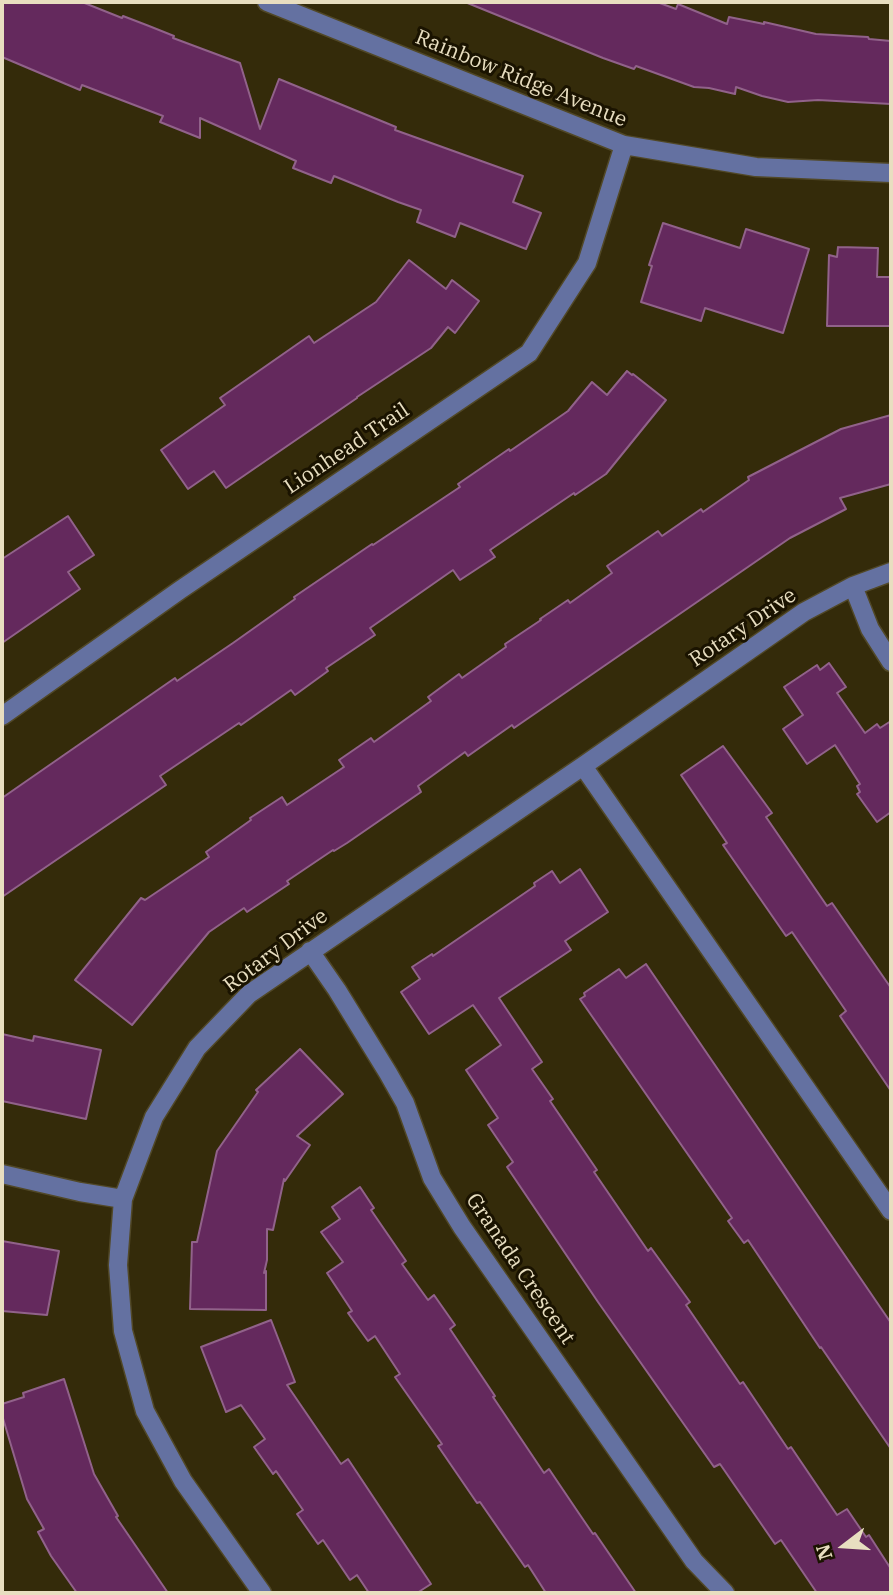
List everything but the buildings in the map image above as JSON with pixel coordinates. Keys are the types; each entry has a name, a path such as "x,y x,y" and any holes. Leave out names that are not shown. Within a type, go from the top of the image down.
{"street":[{"name":"Rainbow Ridge Avenue","path":"267,2 624,145 756,167 891,173"},
{"name":"Lionhead Trail","path":"2,716 169,598 529,353 587,263 624,145"},
{"name":"Rotary Drive","path":"262,1593 183,1481 145,1412 123,1331 118,1265 123,1199 155,1117 197,1048 248,994 804,612 853,586 891,572"},
{"path":"853,586 870,629 891,662"},
{"path":"583,766 891,1211"},
{"name":"Granada Crescent","path":"310,951 337,990 405,1103 432,1178 462,1227 694,1560 725,1593"},
{"path":"2,1174 123,1199"}]}
